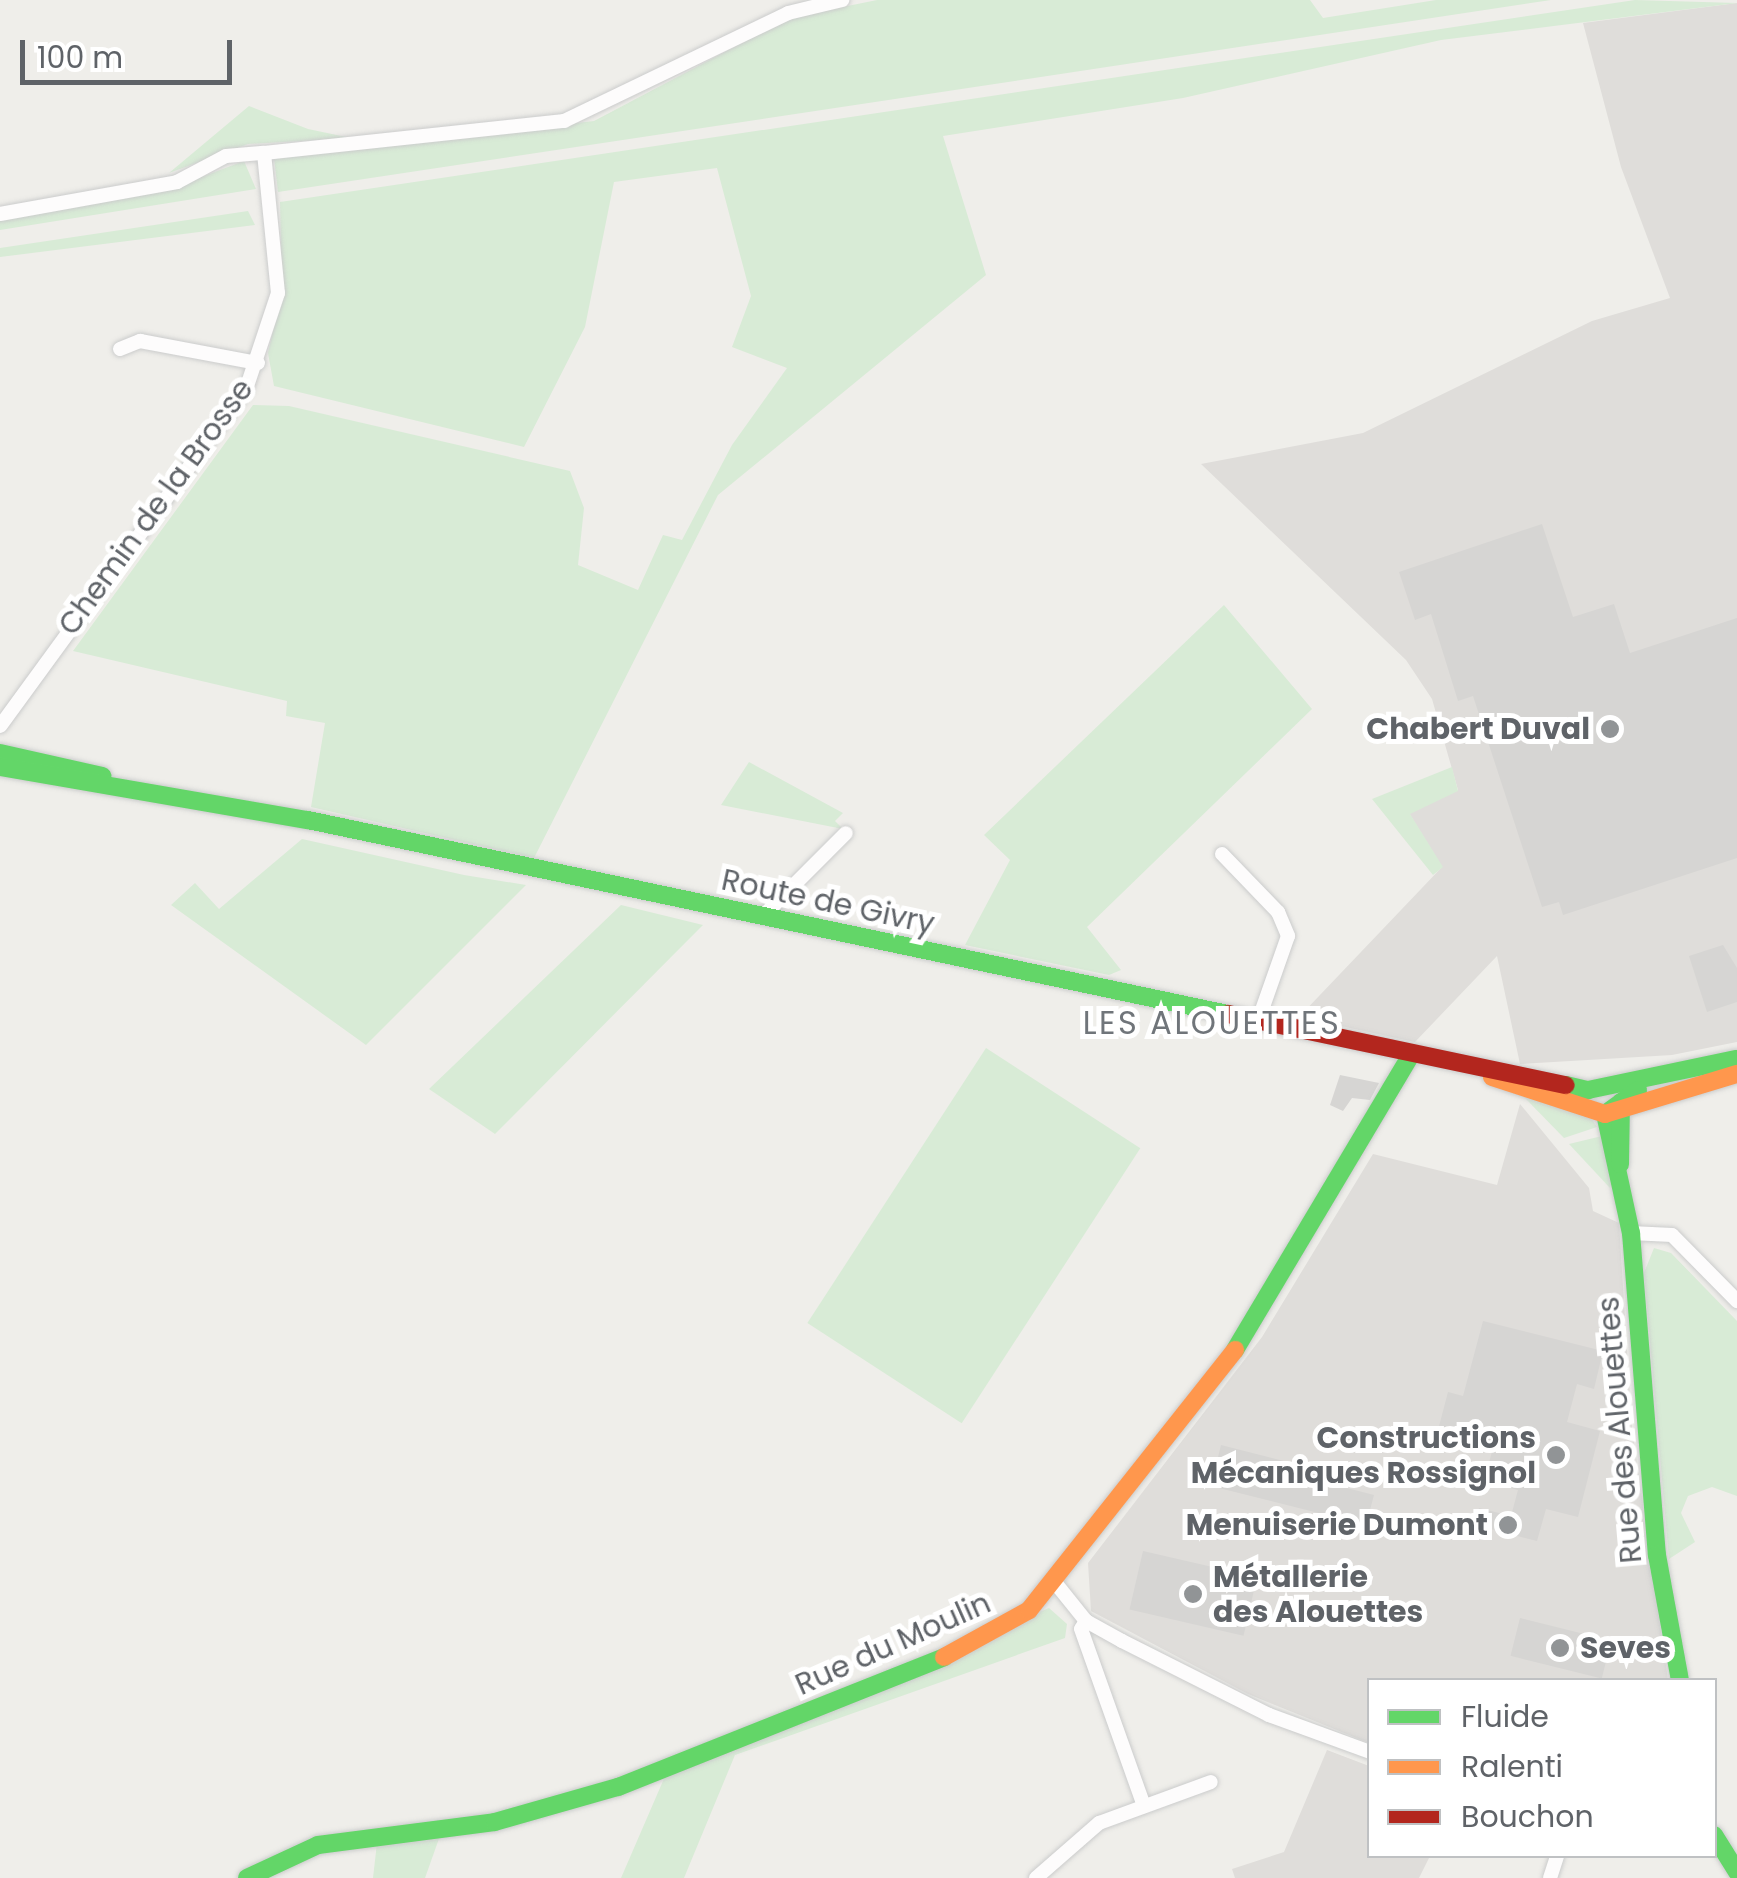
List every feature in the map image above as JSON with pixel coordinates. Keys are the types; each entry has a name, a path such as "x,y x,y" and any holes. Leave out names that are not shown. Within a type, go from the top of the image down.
{"street":[{"path":"0,214 177,182 226,156 564,121 788,13 842,0"},
{"name":"Chemin de la Brosse","path":"0,726 246,389 278,293 274,222 264,154"},
{"path":"120,349 140,341 258,362"},
{"name":"Route de Givry","path":"0,753 165,794"},
{"name":"Route de Givry","path":"0,767 165,794 762,916 1619,1100 1737,1074"},
{"path":"762,916 846,833"},
{"path":"1222,854 1278,912 1288,936 1257,1024"},
{"name":"Rue du Moulin","path":"247,1878 318,1845 496,1822 618,1787 934,1663 1029,1610 1056,1585 1266,1306 1410,1055"},
{"path":"1619,1100 1737,1059"},
{"name":"Route de Givry","path":"1478,1070 1605,1114 1619,1100"},
{"name":"Rue des Alouettes","path":"1618,1174 1619,1100"},
{"name":"Rue des Alouettes","path":"1605,1114 1631,1233 1657,1555 1680,1678"},
{"path":"1631,1233 1672,1235 1737,1301"},
{"path":"1056,1585 1086,1621 1269,1715 1367,1751"},
{"path":"1086,1621 1081,1630 1144,1806"},
{"path":"1036,1878 1080,1834 1210,1782"},
{"path":"1717,1840 1737,1872"}],"shaded area":[{"path":"1737,3 1737,1042 1672,1055 1520,1064 1497,956 1415,1042 1299,1017 1442,867 1409,813 1458,790 1432,699 1406,660 1201,464 1363,433 1592,321 1670,298 1621,167 1583,23"},
{"path":"1520,1104 1589,1188 1593,1211 1619,1223 1632,1428 1668,1678 1367,1678 1367,1742 1248,1694 1091,1611 1088,1563 1262,1337 1373,1154 1497,1185"},
{"path":"1327,1750 1367,1765 1367,1858 1429,1858 1419,1878 1235,1878 1232,1869 1284,1852"}],"green space":[{"path":"877,0 1310,0 1323,18 1436,0 1551,0 278,192 274,158 594,121 789,18"},
{"path":"1635,0 1737,3 1441,40 1183,98 943,136 986,275 718,495 534,858 311,807 325,723 286,716 287,701 73,651 253,405 289,406 570,471 584,508 578,565 638,590 663,535 682,540 732,445 787,368 732,347 751,296 717,168 614,182 585,327 524,447 274,386 268,353 282,291 280,202"},
{"path":"249,106 308,129 351,138 248,144 169,173"},
{"path":"244,161 256,189 0,230 0,219 178,186"},
{"path":"248,211 255,225 0,257 0,248"},
{"path":"1224,605 1312,709 1087,927 1121,970 1109,975 965,945 1010,860 984,835"},
{"path":"749,762 843,813 835,821 843,829 721,805"},
{"path":"1452,767 1458,791 1410,814 1443,867 1433,875 1372,799"},
{"path":"302,839 526,885 366,1045 171,905 195,883 219,909"},
{"path":"621,905 703,925 495,1134 429,1089"},
{"path":"986,1048 1140,1148 962,1423 807,1323"},
{"path":"1523,1096 1591,1118 1597,1127 1564,1138"},
{"path":"1602,1136 1612,1180 1610,1188 1569,1144"},
{"path":"1654,1248 1671,1253 1737,1321 1737,1496 1712,1487 1688,1496 1681,1513 1695,1542 1669,1559 1644,1273"},
{"path":"1049,1608 1067,1624 1065,1638 735,1755 684,1878 621,1878 666,1774"},
{"path":"441,1833 425,1878 373,1878 377,1843"}],"building":[{"name":"Chabert Duval","path":"1542,524 1573,617 1614,604 1630,653 1737,618 1737,858 1563,915 1559,902 1542,907 1473,696 1458,701 1431,614 1415,620 1399,572"},
{"path":"1723,945 1737,968 1737,1002 1707,1012 1689,956"},
{"path":"1340,1075 1379,1083 1370,1100 1352,1098 1343,1111 1330,1105"},
{"path":"1483,1321 1603,1351 1594,1389 1577,1384 1567,1422 1600,1431 1578,1517 1546,1509 1537,1541 1475,1525 1479,1508 1511,1516 1518,1490 1484,1481 1493,1448 1437,1434 1448,1392 1463,1396"},
{"path":"1221,1445 1315,1469 1312,1479 1374,1495 1366,1525 1211,1486"},
{"name":"Métallerie des Alouettes","path":"1143,1551 1257,1577 1244,1636 1130,1609"},
{"name":"Seves","path":"1520,1618 1611,1641 1599,1678 1511,1656"}],"traffic: fast":[{"path":"0,753 102,776"},
{"path":"0,767 308,820 1228,1014"},
{"path":"1235,1350 1411,1055"},
{"path":"1566,1085 1588,1090 1737,1059"},
{"path":"1638,1090 1605,1114 1631,1233 1657,1555 1680,1678"},
{"path":"1620,1164 1621,1102"},
{"path":"247,1878 318,1845 495,1822 618,1787 944,1657"},
{"path":"1717,1840 1737,1872"}],"traffic: slow":[{"path":"1492,1077 1605,1114 1737,1074"},
{"path":"944,1657 1029,1610 1235,1350"}],"traffic: jam":[{"path":"1228,1014 1566,1085"}],"place":[{"name":"Chabert Duval","path":"1610,729"},
{"name":"Constructions Mécaniques Rossignol","path":"1556,1455"},
{"name":"Menuiserie Dumont","path":"1508,1525"},
{"name":"Métallerie des Alouettes","path":"1193,1594"},
{"name":"Seves","path":"1560,1648"}],"district":[{"name":"LES ALOUETTES","path":"1212,1023"}]}
